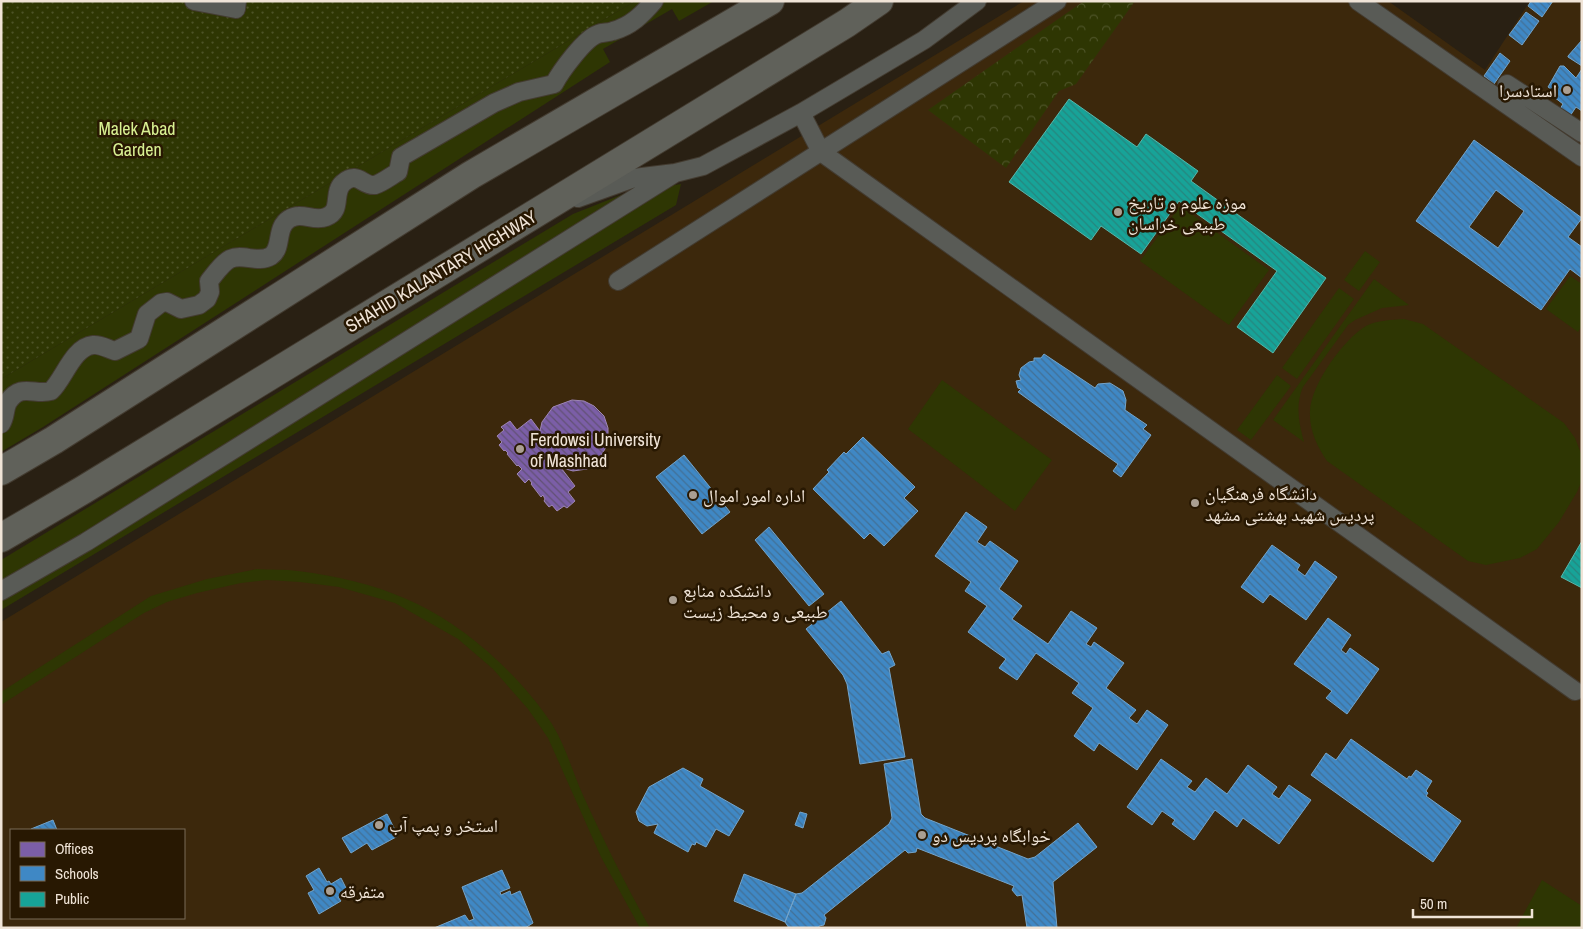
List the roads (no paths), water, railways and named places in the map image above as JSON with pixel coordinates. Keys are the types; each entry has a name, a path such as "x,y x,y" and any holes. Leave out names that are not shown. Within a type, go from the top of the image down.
{"highway":[{"path":"1,471 62,435 471,175 770,1"},
{"name":"SHAHID KALANTARY HIGHWAY","path":"1,538 540,211 847,23 879,1"}],"street":[{"path":"194,1 236,9 237,1"},
{"path":"1,424 5,416 6,406 12,397 21,391 32,390 45,393 51,391 78,354 87,347 93,345 116,351 132,344 139,339 147,314 161,303 167,302 181,309 199,305 207,299 210,292 209,281 226,262 232,258 255,260 274,254 282,228 287,220 303,215 314,218 326,218 335,211 337,193 342,184 349,179 358,178 370,185 376,185 398,172 401,157 494,104 519,92 554,84 562,70 596,34 625,28 637,20 654,1"},
{"path":"540,211 634,178 675,173 703,166 801,114 924,40 977,1"},
{"path":"618,281 1057,1"},
{"path":"1358,1 1582,157"},
{"path":"1507,84 1582,133"},
{"path":"801,114 821,152 1575,691"},
{"path":"1,591 86,542 675,173"}],"place":[{"name":"استادسرا","path":"1567,90"},
{"name":"موزه علوم و تاریخ طبیعی خراسان","path":"1118,212"},
{"name":"Ferdowsi University of Mashhad","path":"520,449"},
{"name":"اداره امور اموال","path":"693,495"},
{"name":"دانشگاه فرهنگیان پردیس شهید بهشتی مشهد","path":"1195,503"},
{"name":"دانشکده منابع طبیعی و محیط زیست","path":"673,600"},
{"name":"استخر و پمپ آب","path":"379,825"},
{"name":"خوابگاه پردیس دو","path":"922,835"},
{"name":"متفرقه","path":"330,891"}],"park label":[{"name":"Malek Abad Garden","path":"137,138"}]}
